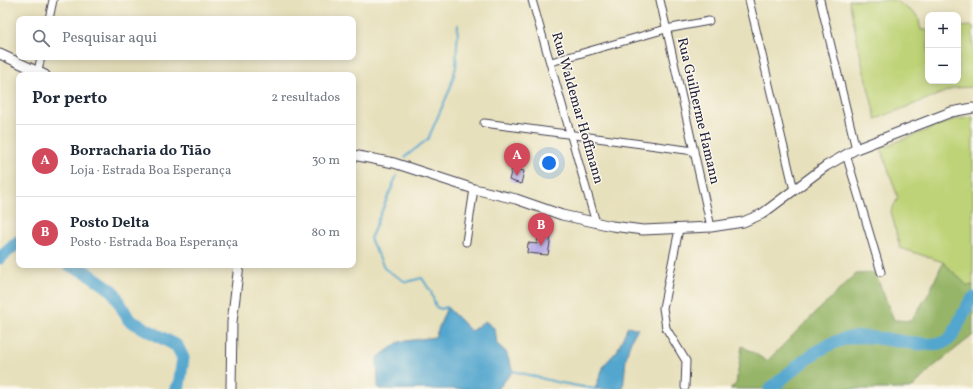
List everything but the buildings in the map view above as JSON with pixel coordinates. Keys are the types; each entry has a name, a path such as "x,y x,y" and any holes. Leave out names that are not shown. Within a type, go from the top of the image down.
{"street":[{"path":"50,16 53,0"},
{"name":"Rua Waldemar Hoffmann","path":"532,0 596,223"},
{"name":"Rua Guilherme Hamann","path":"660,0 711,228"},
{"path":"748,0 794,190"},
{"path":"820,0 856,149"},
{"path":"551,62 666,29 709,21"},
{"path":"0,54 35,72"},
{"path":"0,60 33,72"},
{"path":"39,72 41,60"},
{"path":"356,156 394,162 474,188 596,223 628,229 711,228 728,226 754,219 826,166 856,149 951,112 973,108"},
{"path":"484,123 572,136 694,151"},
{"path":"846,154 882,272"},
{"path":"466,242 474,188"},
{"path":"679,229 663,308 663,319 666,328 686,361 685,387"},
{"path":"231,389 232,322 239,268"}],"green space":[{"path":"849,0 895,0 918,16 921,30 925,30 925,84 961,84 961,27 973,26 973,87 955,88 876,119 863,68"},
{"path":"973,117 973,285 968,287 943,262 900,248 891,211 898,198 881,148 953,120"},
{"path":"943,262 968,286 973,285 973,335 933,367 911,389 730,389 736,384 742,346 767,361 856,274 875,273 894,320 911,321 929,293"}],"water":[{"path":"447,307 471,331 485,321 495,329 497,344 506,352 513,371 498,389 380,389 378,387 377,358 399,342 435,337"},
{"path":"628,326 638,329 633,336 628,350 623,389 595,389 604,365 617,351"}],"waterway":[{"path":"405,157 428,139 450,89 456,67 458,25"},
{"path":"397,175 370,239 385,269 406,282 422,278 431,292 436,307 441,309 447,307"},
{"path":"0,258 16,244"},
{"path":"76,268 86,272 113,291 129,320 177,346 183,358 179,386 176,389"},
{"path":"770,389 809,357 831,344 843,340 855,337 865,337 917,344 940,343 948,340 954,332 969,302 973,298"},
{"path":"513,371 556,382 595,389"}],"place":[{"name":"Borracharia do Tião","path":"517,176"},
{"name":"Posto Delta","path":"541,246"}]}
